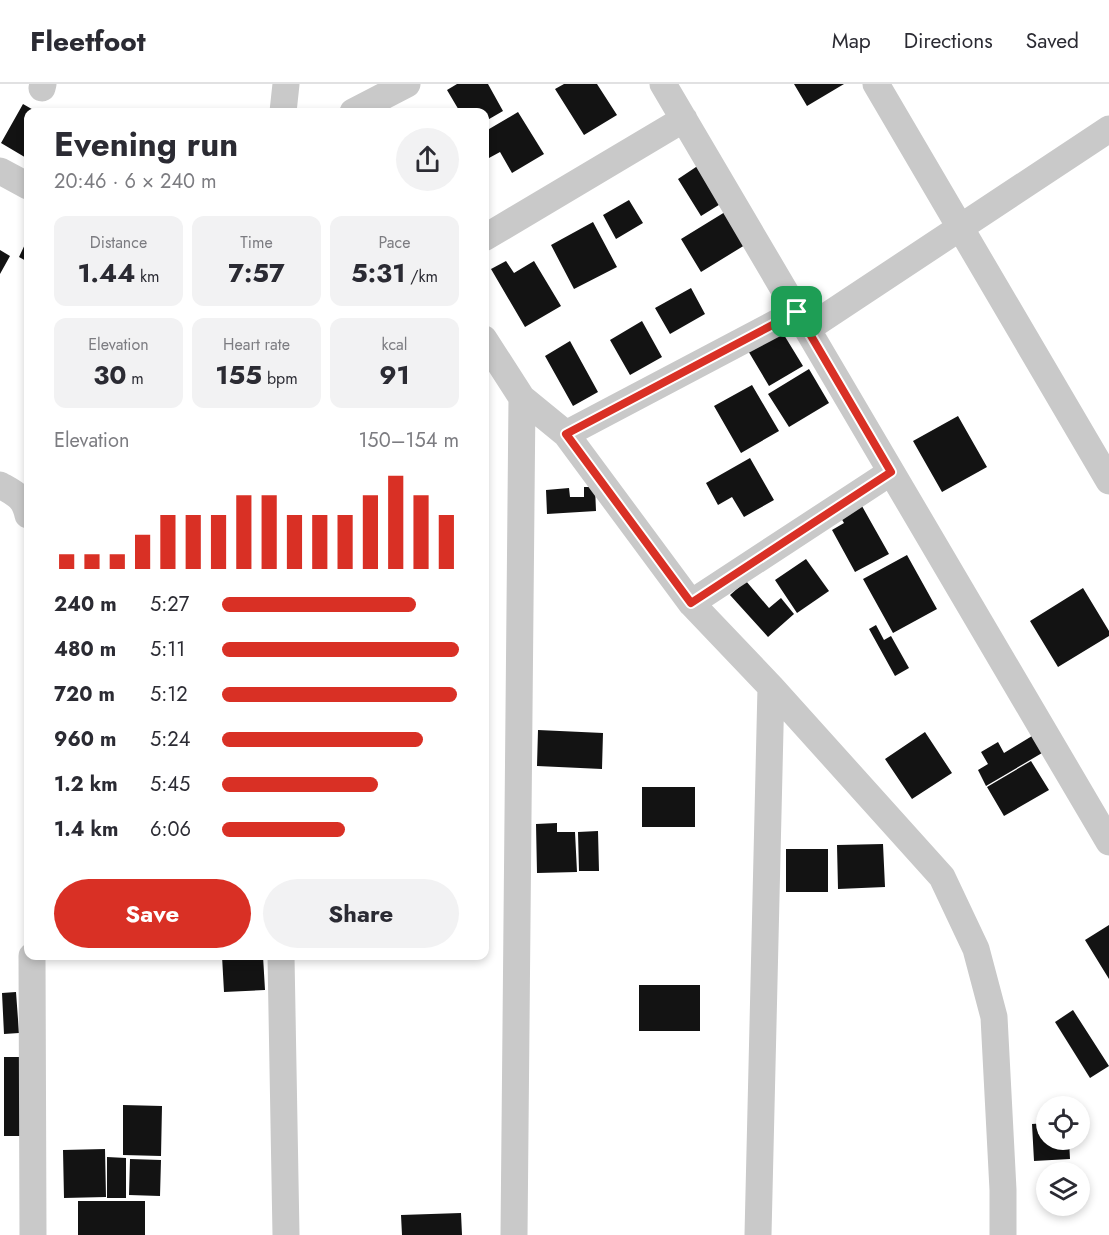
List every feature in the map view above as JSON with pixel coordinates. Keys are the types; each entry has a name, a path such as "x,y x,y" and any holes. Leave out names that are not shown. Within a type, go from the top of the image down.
{"street":[{"path":"283,108 286,84"},
{"path":"360,108 407,84"},
{"path":"663,84 1109,842"},
{"path":"876,84 1109,481"},
{"path":"489,234 684,119"},
{"path":"566,434 802,321 960,228 1109,129"},
{"path":"0,171 24,184"},
{"path":"489,347 522,398 566,434 691,603 771,687 942,878 976,949 994,1017 1003,1178 1003,1235"},
{"path":"514,1235 522,398"},
{"path":"691,603 891,472"},
{"path":"0,485 24,501"},
{"path":"758,1235 771,687"},
{"path":"32,960 33,1235"},
{"path":"280,960 286,1235"}],"building":[{"path":"457,84 488,84 503,111 489,119 489,108 458,108 447,90"},
{"path":"564,84 597,84 617,115 584,135 555,89"},
{"path":"794,84 844,84 807,106"},
{"path":"23,104 30,108 24,108 24,157 1,143"},
{"path":"518,112 544,154 512,173 500,152 489,158 489,129"},
{"path":"699,165 722,203 701,216 678,179"},
{"path":"629,200 643,223 616,239 603,215"},
{"path":"725,212 745,245 701,272 681,239"},
{"path":"593,222 617,267 574,289 551,245"},
{"path":"24,246 24,260 19,257"},
{"path":"0,250 10,256 0,274"},
{"path":"506,261 514,273 534,261 561,306 525,327 491,269"},
{"path":"691,288 705,314 670,334 655,308"},
{"path":"642,321 662,357 630,375 610,340"},
{"path":"781,330 803,366 769,386 747,349"},
{"path":"570,341 598,392 573,406 545,356"},
{"path":"809,369 829,403 789,427 768,394"},
{"path":"752,385 779,431 741,453 714,406"},
{"path":"958,416 987,467 942,492 913,441"},
{"path":"750,458 774,500 744,517 732,497 718,505 706,483"},
{"path":"584,487 595,487 596,511 547,514 546,490 569,488 570,497 584,497"},
{"path":"858,499 889,554 855,572 832,530 844,523 837,511"},
{"path":"907,555 937,609 893,633 863,579"},
{"path":"806,559 829,591 797,613 775,580"},
{"path":"746,581 769,608 781,598 794,614 768,637 730,595"},
{"path":"1083,588 1109,631 1109,636 1058,667 1030,621"},
{"path":"876,625 884,640 891,636 909,668 895,676 869,629"},
{"path":"538,730 603,733 602,769 537,766"},
{"path":"925,732 952,773 912,799 885,759"},
{"path":"1032,736 1042,753 986,786 978,770 988,764 981,752 998,742 1004,753"},
{"path":"1031,761 1049,790 1004,816 987,787"},
{"path":"642,787 695,787 695,827 642,827"},
{"path":"557,823 557,832 575,832 577,872 537,873 536,824"},
{"path":"598,831 599,871 579,871 578,832"},
{"path":"883,844 885,887 838,889 837,845"},
{"path":"786,849 828,849 828,892 786,892"},
{"path":"1109,925 1109,979 1085,940"},
{"path":"222,960 263,960 265,990 224,992"},
{"path":"639,985 700,985 700,1031 639,1031"},
{"path":"16,992 19,1033 4,1034 2,993"},
{"path":"1073,1010 1109,1066 1090,1078 1055,1022"},
{"path":"4,1057 20,1057 20,1136 4,1136"},
{"path":"123,1105 162,1106 161,1156 123,1155"},
{"path":"1032,1124 1036,1124 1036,1150 1070,1150 1070,1159 1034,1161"},
{"path":"105,1149 106,1197 64,1198 63,1150"},
{"path":"107,1157 126,1158 126,1198 107,1198"},
{"path":"130,1159 161,1160 160,1196 129,1195"},
{"path":"78,1201 145,1201 145,1235 78,1235"},
{"path":"461,1213 462,1235 402,1235 401,1215"}],"route":[{"path":"797,312 891,472 691,603 566,434 797,312"}]}
